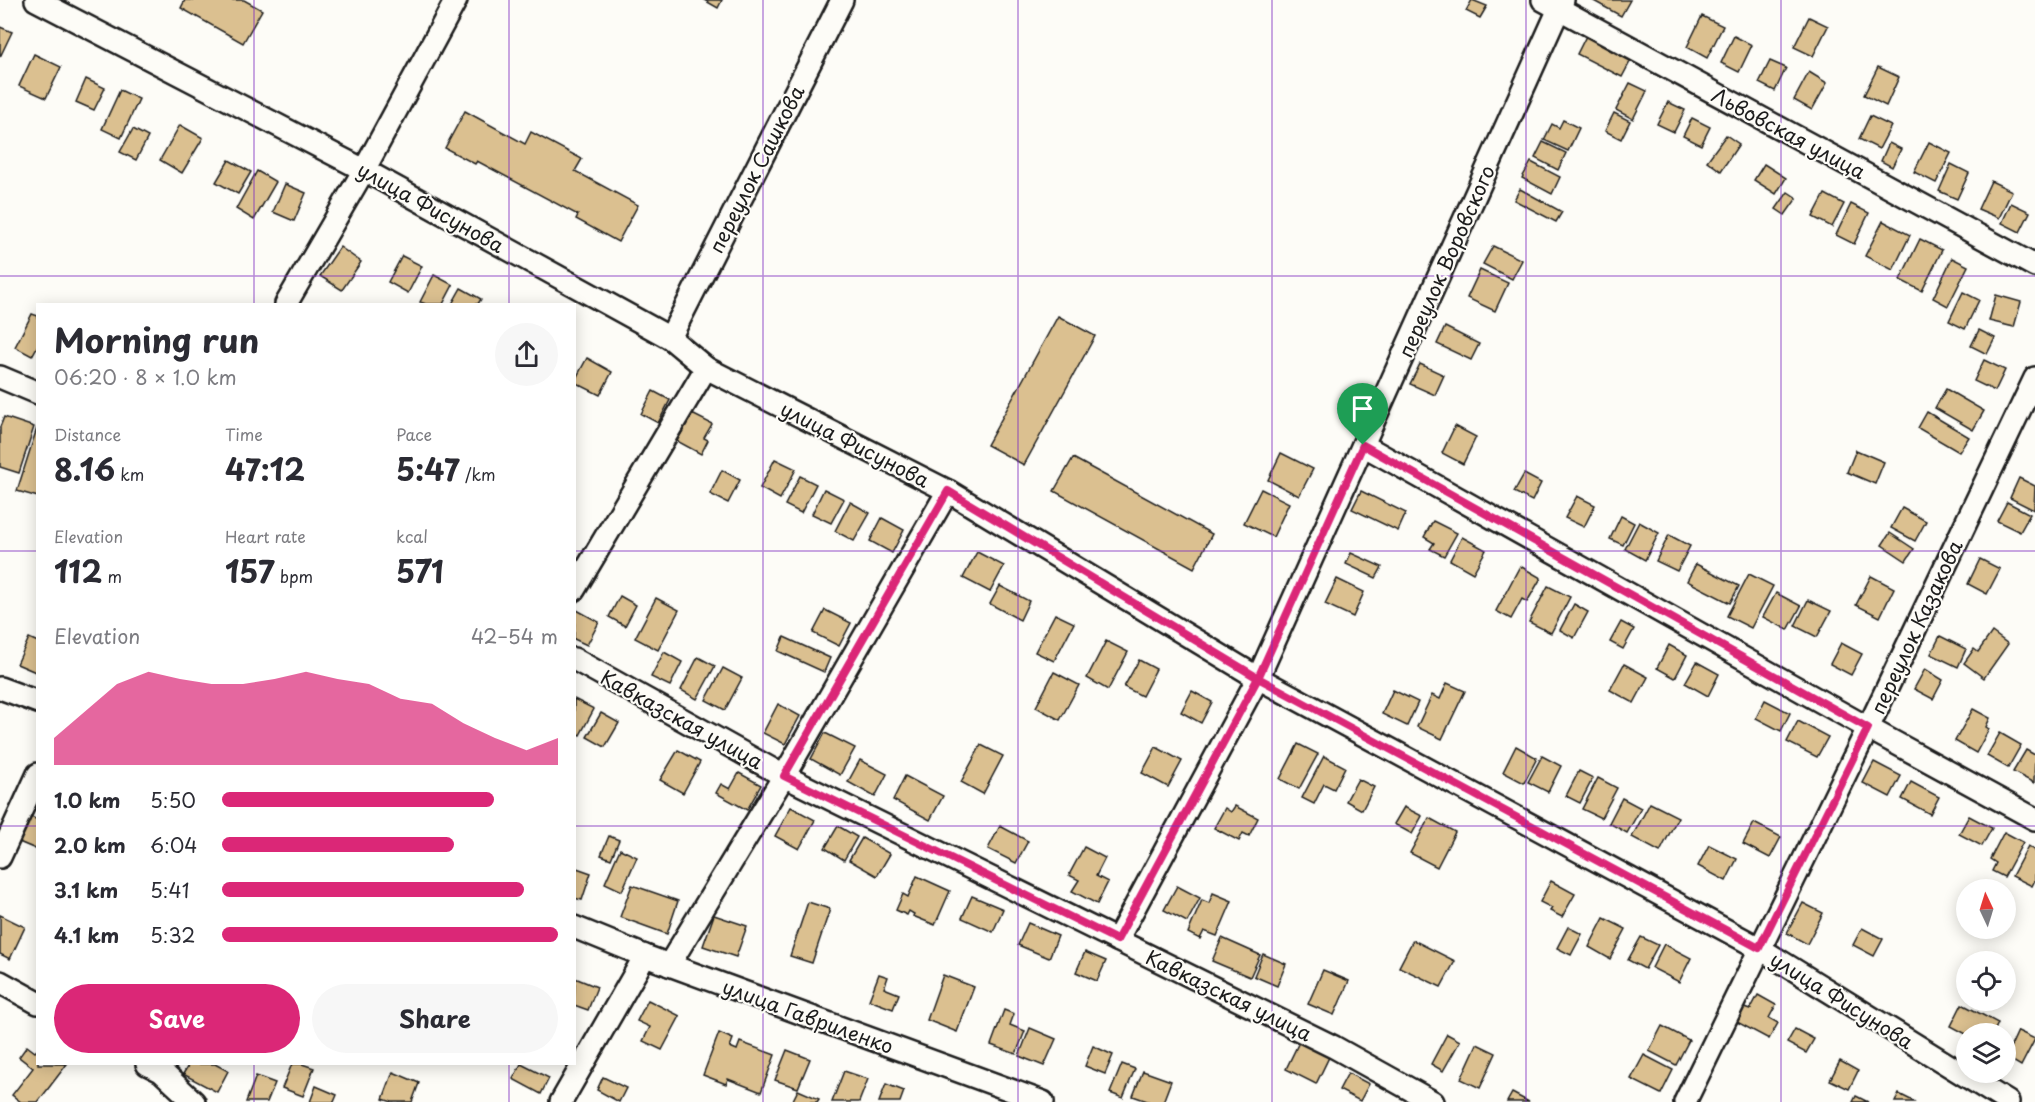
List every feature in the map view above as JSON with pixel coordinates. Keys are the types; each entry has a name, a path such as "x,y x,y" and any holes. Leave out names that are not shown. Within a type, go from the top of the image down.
{"street":[{"name":"улица Фисунова","path":"36,0 364,170 670,338 706,368 948,491 1258,678 1759,948 2008,1102"},
{"path":"287,303 364,170 456,0"},
{"name":"переулок Сашкова","path":"670,338 842,0"},
{"name":"Львовская улица","path":"1555,3 2035,266"},
{"name":"переулок Воровского","path":"1117,940 1258,678 1363,445 1555,3"},
{"path":"576,587 706,368"},
{"path":"0,377 36,392"},
{"name":"переулок Казакова","path":"1685,1102 1868,728 2035,378"},
{"path":"1363,445 2035,819"},
{"path":"669,964 784,776 948,491"},
{"name":"Кавказская улица","path":"576,660 784,776 1334,1047 1433,1102"},
{"path":"0,688 36,701"},
{"path":"0,857 36,778"},
{"name":"улица Гавриленко","path":"576,928 645,956 1043,1102"},
{"path":"561,1102 645,956"},
{"path":"0,982 36,1002"},
{"path":"158,1066 194,1102"}],"building":[{"path":"185,0 244,0 262,10 243,43 181,8"},
{"path":"704,0 722,0 718,8"},
{"path":"1472,0 1487,6 1480,18 1466,11"},
{"path":"1592,0 1630,0 1621,16"},
{"path":"1702,16 1723,26 1707,58 1687,47"},
{"path":"1809,17 1828,26 1813,56 1794,47"},
{"path":"0,27 12,32 0,57"},
{"path":"1586,36 1631,60 1622,77 1577,54"},
{"path":"1734,36 1752,45 1739,72 1721,63"},
{"path":"34,54 61,67 46,98 19,86"},
{"path":"1770,61 1786,68 1775,91 1759,83"},
{"path":"1878,67 1899,77 1886,106 1864,95"},
{"path":"1809,72 1827,83 1812,110 1794,100"},
{"path":"86,79 105,88 94,110 76,102"},
{"path":"1630,83 1647,91 1633,119 1616,110"},
{"path":"120,90 139,99 121,138 102,129"},
{"path":"1668,102 1685,110 1674,132 1657,124"},
{"path":"465,111 525,144 531,132 582,159 575,171 638,205 618,242 576,219 578,215 477,161 475,164 445,148"},
{"path":"1614,113 1630,121 1621,139 1605,131"},
{"path":"1870,116 1891,126 1879,149 1859,139"},
{"path":"1692,118 1710,127 1701,145 1683,136"},
{"path":"1563,120 1579,128 1568,151 1544,140 1552,124 1559,128"},
{"path":"180,125 203,138 182,173 160,160"},
{"path":"133,129 148,137 136,160 120,152"},
{"path":"1726,135 1739,144 1721,171 1707,161"},
{"path":"1543,142 1566,153 1558,170 1535,158"},
{"path":"1929,142 1951,153 1936,183 1914,172"},
{"path":"1889,143 1901,149 1892,167 1881,161"},
{"path":"229,160 251,172 238,194 216,182"},
{"path":"1531,162 1560,177 1552,194 1522,178"},
{"path":"1764,164 1786,178 1776,194 1754,180"},
{"path":"1951,164 1969,173 1957,199 1939,191"},
{"path":"257,171 276,182 254,220 236,209"},
{"path":"1991,181 2012,191 1999,218 1978,209"},
{"path":"285,184 306,193 294,221 273,212"},
{"path":"1520,189 1562,212 1556,222 1514,200"},
{"path":"1788,192 1797,198 1785,215 1776,209"},
{"path":"1825,194 1844,204 1832,227 1813,217"},
{"path":"2011,203 2030,212 2020,232 2002,223"},
{"path":"1851,204 1869,213 1854,244 1836,235"},
{"path":"1883,221 1910,235 1893,270 1865,256"},
{"path":"1920,239 1942,250 1922,291 1900,280"},
{"path":"1493,246 1522,260 1512,279 1483,264"},
{"path":"340,247 361,262 342,290 320,276"},
{"path":"402,256 422,266 408,293 388,282"},
{"path":"1952,258 1968,266 1948,306 1933,298"},
{"path":"1480,270 1508,283 1495,311 1467,298"},
{"path":"434,275 453,285 444,303 420,302"},
{"path":"461,288 481,299 479,303 453,303"},
{"path":"1963,292 1979,300 1965,329 1949,321"},
{"path":"1996,295 2021,302 2014,327 1989,321"},
{"path":"32,314 36,315 36,349 32,356 15,347"},
{"path":"1058,316 1095,336 1024,465 987,445"},
{"path":"1445,327 1479,344 1471,360 1437,344"},
{"path":"1979,330 1995,338 1987,354 1971,346"},
{"path":"587,358 612,372 600,395 576,383 576,378"},
{"path":"1984,360 2005,370 1995,391 1974,381"},
{"path":"1420,364 1444,375 1435,395 1410,384"},
{"path":"1946,389 1984,411 1973,430 1935,408"},
{"path":"653,391 670,400 658,423 641,414"},
{"path":"1927,412 1969,437 1959,452 1918,428"},
{"path":"692,414 712,424 704,438 708,440 701,454 677,441"},
{"path":"4,417 34,427 19,473 0,467 0,427"},
{"path":"1455,426 1476,437 1463,464 1442,453"},
{"path":"36,431 36,496 17,491"},
{"path":"1856,450 1884,462 1875,484 1847,472"},
{"path":"1281,453 1313,469 1299,496 1268,480"},
{"path":"1073,458 1212,534 1194,568 1054,491"},
{"path":"775,459 796,469 780,499 760,488"},
{"path":"722,470 740,480 728,503 710,494"},
{"path":"1524,474 1541,483 1532,501 1514,492"},
{"path":"800,476 816,484 801,513 785,505"},
{"path":"2019,478 2035,486 2034,510 2010,498"},
{"path":"824,489 844,499 831,523 812,514"},
{"path":"1261,489 1289,503 1273,537 1244,523"},
{"path":"1361,491 1406,513 1398,531 1352,509"},
{"path":"1577,496 1595,505 1584,527 1565,518"},
{"path":"850,502 870,513 854,541 835,531"},
{"path":"2007,502 2030,514 2020,532 1997,521"},
{"path":"1902,508 1926,521 1915,541 1891,528"},
{"path":"1621,516 1634,523 1623,545 1610,539"},
{"path":"882,518 904,530 892,553 870,541"},
{"path":"1433,521 1457,533 1444,556 1430,549 1434,543 1424,537"},
{"path":"1639,522 1659,533 1645,560 1625,549"},
{"path":"1890,533 1914,549 1906,561 1882,545"},
{"path":"1669,535 1690,546 1677,571 1656,561"},
{"path":"1462,537 1486,550 1473,573 1450,560"},
{"path":"977,552 1004,566 990,592 963,578"},
{"path":"1351,553 1382,567 1376,578 1346,564"},
{"path":"1980,559 2000,569 1987,594 1968,584"},
{"path":"1696,564 1739,586 1730,603 1687,581"},
{"path":"1520,566 1541,578 1527,602 1522,599 1511,619 1496,611"},
{"path":"1749,574 1773,586 1751,628 1727,616"},
{"path":"1871,576 1894,588 1880,617 1856,605"},
{"path":"1337,579 1364,592 1353,617 1325,604"},
{"path":"1000,586 1029,601 1020,620 990,604"},
{"path":"1548,586 1570,597 1551,633 1529,622"},
{"path":"1776,593 1801,606 1788,630 1763,617"},
{"path":"620,596 636,605 625,626 609,617"},
{"path":"656,598 679,610 658,650 635,638"},
{"path":"1808,600 1831,611 1817,637 1795,626"},
{"path":"1574,604 1588,612 1574,638 1560,630"},
{"path":"576,610 599,622 587,645 576,640"},
{"path":"825,610 851,623 839,646 813,633"},
{"path":"1055,614 1074,623 1054,661 1035,652"},
{"path":"1621,622 1634,629 1623,649 1610,642"},
{"path":"1992,632 2008,644 1984,678 1964,663 1974,649 1978,652"},
{"path":"1940,636 1966,649 1958,667 1931,654"},
{"path":"784,637 830,658 824,672 778,651"},
{"path":"29,638 36,641 36,672 17,664"},
{"path":"1106,641 1128,652 1108,690 1087,678"},
{"path":"1841,643 1862,654 1851,675 1830,664"},
{"path":"1669,645 1687,655 1675,678 1657,668"},
{"path":"664,652 682,662 670,686 651,677"},
{"path":"698,657 715,666 697,699 681,690"},
{"path":"1139,660 1156,669 1142,696 1124,687"},
{"path":"1697,662 1719,674 1708,696 1685,683"},
{"path":"1624,664 1648,677 1634,703 1610,690"},
{"path":"723,668 742,678 725,710 706,700"},
{"path":"1925,669 1943,680 1933,699 1914,689"},
{"path":"1054,672 1079,685 1060,720 1036,707"},
{"path":"1447,683 1465,691 1442,739 1417,727 1432,695 1440,699"},
{"path":"1393,690 1418,702 1407,726 1382,714"},
{"path":"1192,691 1212,702 1201,723 1181,712"},
{"path":"576,700 594,709 580,735 576,733"},
{"path":"1765,700 1790,713 1781,731 1756,718"},
{"path":"778,704 800,716 785,744 763,733"},
{"path":"1973,709 1990,718 1986,727 1989,729 1976,753 1955,741"},
{"path":"601,713 619,723 605,747 587,737"},
{"path":"1798,721 1828,737 1817,757 1787,742"},
{"path":"825,733 855,748 840,775 811,759"},
{"path":"2000,733 2021,745 2008,768 1987,756"},
{"path":"1298,744 1318,754 1299,789 1280,779"},
{"path":"981,745 1003,756 983,794 961,782"},
{"path":"1516,746 1537,758 1524,783 1503,772"},
{"path":"1156,747 1182,761 1168,787 1142,773"},
{"path":"678,750 700,762 683,793 660,780"},
{"path":"2026,750 2035,755 2034,783 2013,772"},
{"path":"1324,756 1345,767 1334,789 1324,784 1314,804 1302,798"},
{"path":"1542,756 1561,766 1548,792 1528,782"},
{"path":"860,760 887,774 875,797 848,782"},
{"path":"1874,762 1901,776 1890,797 1863,783"},
{"path":"1579,771 1593,778 1580,803 1566,796"},
{"path":"739,773 761,785 747,810 716,793 721,784 730,789"},
{"path":"905,776 943,796 930,820 893,800"},
{"path":"1598,778 1617,788 1601,818 1582,809"},
{"path":"1358,779 1374,787 1362,810 1346,801"},
{"path":"1911,782 1939,797 1930,814 1902,799"},
{"path":"1622,798 1641,808 1627,833 1609,823"},
{"path":"1650,803 1678,817 1660,852 1632,837"},
{"path":"1235,806 1258,818 1249,836 1243,833 1239,841 1214,828 1225,808 1231,812"},
{"path":"791,807 815,820 799,849 775,836"},
{"path":"1404,807 1422,816 1412,834 1394,824"},
{"path":"1969,816 1992,828 1982,846 1959,834"},
{"path":"31,817 36,819 36,849 19,842"},
{"path":"1429,818 1455,832 1437,867 1410,853"},
{"path":"1754,823 1781,837 1770,858 1743,844"},
{"path":"838,826 857,837 844,860 825,848"},
{"path":"1000,826 1028,841 1016,863 988,849"},
{"path":"2004,832 2023,842 2004,877 1992,871 1996,863 1990,859"},
{"path":"609,836 619,840 611,859 601,855"},
{"path":"862,838 890,854 877,876 849,860"},
{"path":"1709,845 1737,859 1726,881 1698,866"},
{"path":"2028,846 2035,850 2035,880 2032,886 2012,876"},
{"path":"1084,847 1105,858 1096,876 1108,882 1097,904 1072,891 1079,880 1069,875"},
{"path":"620,849 637,857 622,891 605,883"},
{"path":"576,868 591,873 582,900 576,898"},
{"path":"917,876 950,891 935,925 913,916 914,914 909,911 907,915 896,910 903,894 908,897"},
{"path":"1551,881 1575,894 1562,917 1550,911 1552,908 1540,902"},
{"path":"632,885 678,901 667,934 620,917"},
{"path":"1177,886 1200,898 1187,922 1164,910"},
{"path":"1213,893 1232,901 1217,936 1204,931 1200,939 1188,933 1202,900 1209,903"},
{"path":"972,896 1003,909 993,932 962,918"},
{"path":"808,902 830,909 812,963 790,956"},
{"path":"1803,903 1823,913 1807,944 1787,933"},
{"path":"0,915 25,927 10,959 0,954"},
{"path":"714,915 747,926 736,957 703,946"},
{"path":"1604,918 1626,929 1610,959 1589,947"},
{"path":"1028,923 1058,936 1049,958 1018,945"},
{"path":"1568,927 1582,934 1571,955 1557,948"},
{"path":"1862,928 1883,939 1874,956 1853,945"},
{"path":"1641,937 1658,945 1645,969 1628,960"},
{"path":"1222,938 1260,955 1250,977 1212,961"},
{"path":"1413,940 1455,961 1441,987 1399,967"},
{"path":"1664,944 1691,958 1679,982 1652,968"},
{"path":"1085,952 1106,961 1097,981 1076,972"},
{"path":"1263,954 1286,964 1277,986 1254,976"},
{"path":"1323,970 1349,981 1334,1015 1308,1004"},
{"path":"879,974 888,977 884,988 899,994 893,1009 869,1000"},
{"path":"943,975 974,987 957,1032 927,1020"},
{"path":"576,978 597,987 588,1010 576,1006"},
{"path":"1758,995 1776,1005 1769,1018 1778,1023 1769,1039 1737,1022 1744,1008 1750,1010"},
{"path":"648,1000 680,1016 662,1050 643,1041 650,1027 637,1021"},
{"path":"1004,1010 1014,1014 1010,1025 1025,1031 1016,1054 991,1045"},
{"path":"1958,1011 1975,1011 1998,1023 1956,1023 1956,1029 1951,1026"},
{"path":"1662,1026 1689,1040 1676,1065 1649,1051"},
{"path":"1030,1028 1056,1039 1044,1066 1019,1056"},
{"path":"1795,1029 1814,1039 1806,1053 1787,1043"},
{"path":"2018,1031 2035,1039 2021,1066 2016,1063"},
{"path":"719,1033 733,1039 730,1047 737,1050 740,1042 775,1055 761,1092 728,1079 726,1084 703,1075"},
{"path":"1447,1034 1460,1041 1443,1071 1431,1064"},
{"path":"1301,1038 1331,1053 1316,1084 1286,1069"},
{"path":"1477,1044 1496,1053 1480,1088 1461,1079"},
{"path":"27,1046 36,1051 36,1065 66,1065 38,1102 21,1102 12,1095 33,1068 19,1057"},
{"path":"1093,1046 1113,1055 1105,1074 1085,1066"},
{"path":"787,1050 810,1059 798,1088 775,1080"},
{"path":"1644,1055 1673,1070 1661,1094 1631,1079"},
{"path":"1840,1061 1858,1071 1849,1089 1830,1080"},
{"path":"1122,1064 1135,1069 1123,1098 1110,1093"},
{"path":"188,1065 217,1065 228,1071 217,1092 183,1074"},
{"path":"292,1065 314,1068 303,1096 282,1088"},
{"path":"520,1065 549,1078 541,1094 513,1079"},
{"path":"844,1071 868,1079 859,1102 832,1102"},
{"path":"1143,1071 1171,1081 1163,1102 1150,1102 1133,1096"},
{"path":"393,1072 419,1083 412,1102 392,1102 383,1099"},
{"path":"1348,1073 1369,1084 1360,1101 1339,1090"},
{"path":"256,1076 275,1083 267,1102 246,1102"},
{"path":"603,1077 626,1088 619,1102 597,1090"},
{"path":"886,1084 904,1091 900,1102 879,1102"},
{"path":"316,1086 337,1095 334,1102 310,1102"},
{"path":"798,1090 819,1099 817,1102 792,1102"},
{"path":"1512,1093 1529,1102 1507,1102"},
{"path":"1899,1094 1915,1102 1895,1102"},
{"path":"1856,1096 1868,1102 1853,1102"}],"route":[{"path":"1363,445 1258,678 1117,940 784,776 948,491 1258,678 1759,948 1868,728 1363,445"}]}
